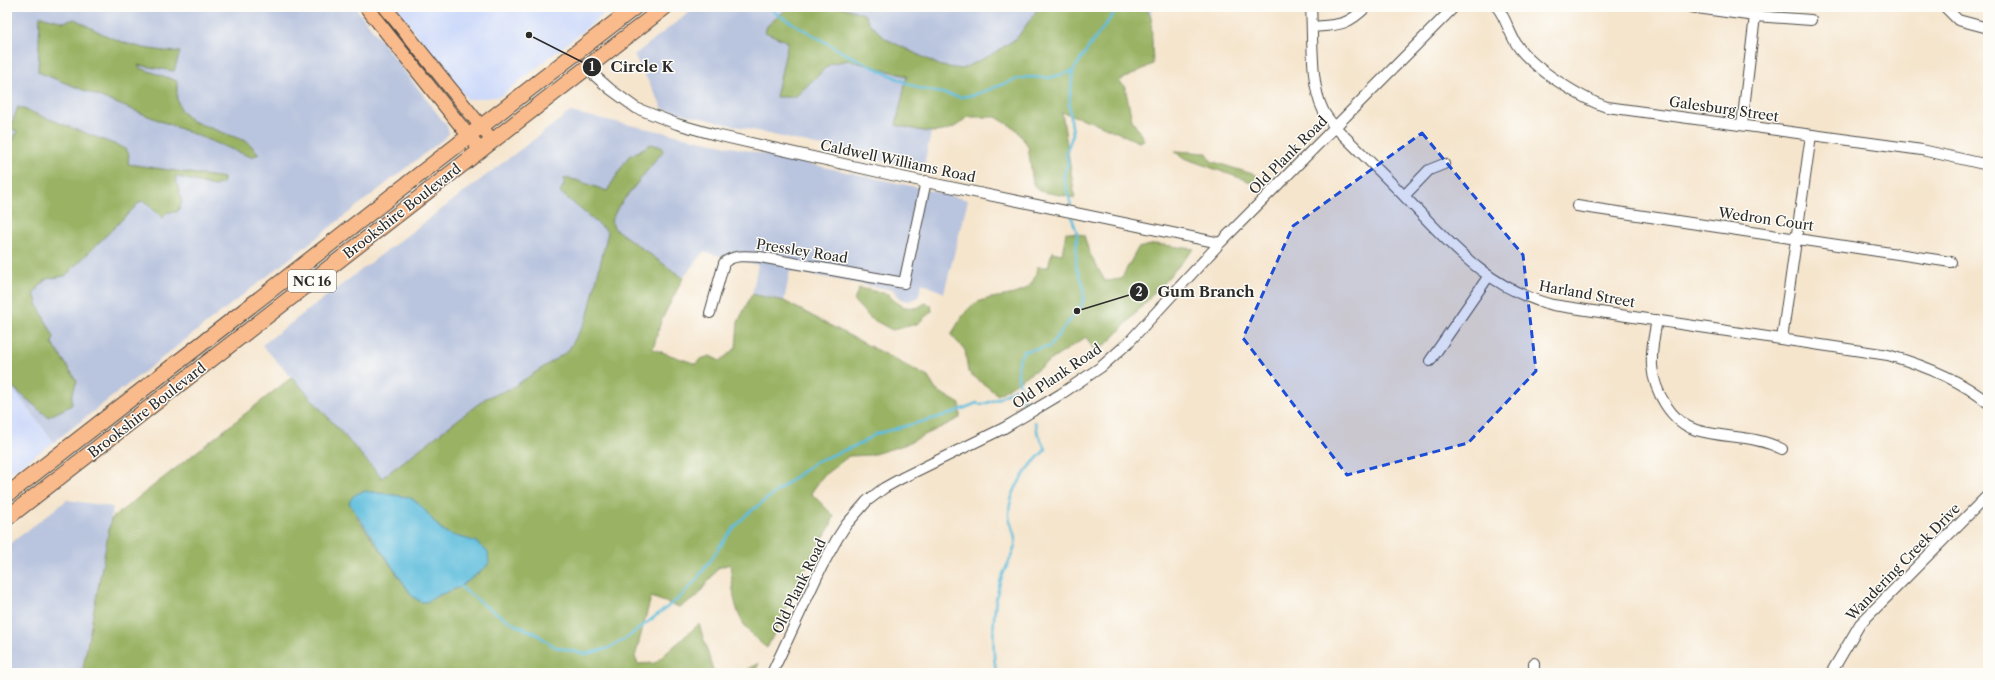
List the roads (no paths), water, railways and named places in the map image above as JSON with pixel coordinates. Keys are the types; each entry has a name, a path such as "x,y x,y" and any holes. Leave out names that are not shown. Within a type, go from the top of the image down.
{"highway":[{"name":"Brookshire Boulevard","path":"7,495 635,7"},
{"path":"586,68 590,58 626,30 647,7"},
{"name":"Brookshire Boulevard","path":"7,518 665,7"},
{"path":"524,116 536,98 570,71 571,64 568,59"},
{"path":"316,277 318,266 362,227 382,205"},
{"path":"216,357 252,320 299,281 305,274 306,263"}],"main road":[{"path":"366,7 475,132 492,140"},
{"path":"385,7 475,132 480,150"}],"street":[{"name":"Harland Street","path":"1312,7 1314,77 1318,98 1323,111 1336,128 1461,254 1488,277 1520,294 1540,302 1870,352 1908,361 1946,376 1978,394 1988,403"},
{"path":"1312,27 1343,24 1357,16 1366,7"},
{"name":"Old Plank Road","path":"772,673 822,566 846,525 867,501 902,478 1017,420 1101,367 1128,343 1220,243 1336,128 1454,7"},
{"name":"Galesburg Street","path":"1497,7 1522,53 1537,66 1594,103 1628,111 1922,150 1988,165"},
{"path":"1690,7 1755,16 1811,20"},
{"path":"1945,7 1958,20 1988,28"},
{"path":"1742,125 1755,16"},
{"name":"Caldwell Williams Road","path":"586,68 630,104 677,124 812,157 1220,243"},
{"path":"1782,339 1811,135"},
{"path":"1404,196 1429,170 1444,164"},
{"name":"Pressley Road","path":"710,313 724,263 737,256 760,257 904,283 926,181"},
{"name":"Wedron Court","path":"1577,206 1951,262"},
{"path":"1430,361 1488,277"},
{"path":"1657,320 1652,355 1653,375 1665,405 1674,417 1682,424 1697,430 1762,440 1782,449"},
{"name":"Wandering Creek Drive","path":"1831,673 1860,624 1988,495"}],"water":[{"path":"365,491 408,497 418,503 445,532 472,540 479,544 488,552 489,563 485,568 460,587 426,602 421,602 413,597 349,503 355,495"}],"waterway":[{"path":"769,7 777,14 844,53 896,78 918,88 960,97 974,95 1017,79 1029,77 1049,78 1073,71"},
{"path":"1071,205 1063,176 1068,163 1066,153 1073,134 1069,105 1073,71 1119,7"},
{"path":"1024,402 1018,376 1019,363 1024,351 1049,347 1081,306 1084,298 1083,283 1076,267 1077,233 1072,218"},
{"path":"458,585 488,608 516,625 535,633 555,647 585,654 606,649 624,640 678,599 697,579 728,535 746,515 815,462 860,444 876,434 950,414 977,403 981,405 998,399 1018,387"},
{"path":"996,673 993,639 995,604 1000,582 1015,546 1014,534 1009,516 1012,497 1021,479 1046,449 1038,435 1035,422"}],"place":[{"name":"Circle K","path":"529,35"},
{"name":"Gum Branch","path":"1077,311"}]}
